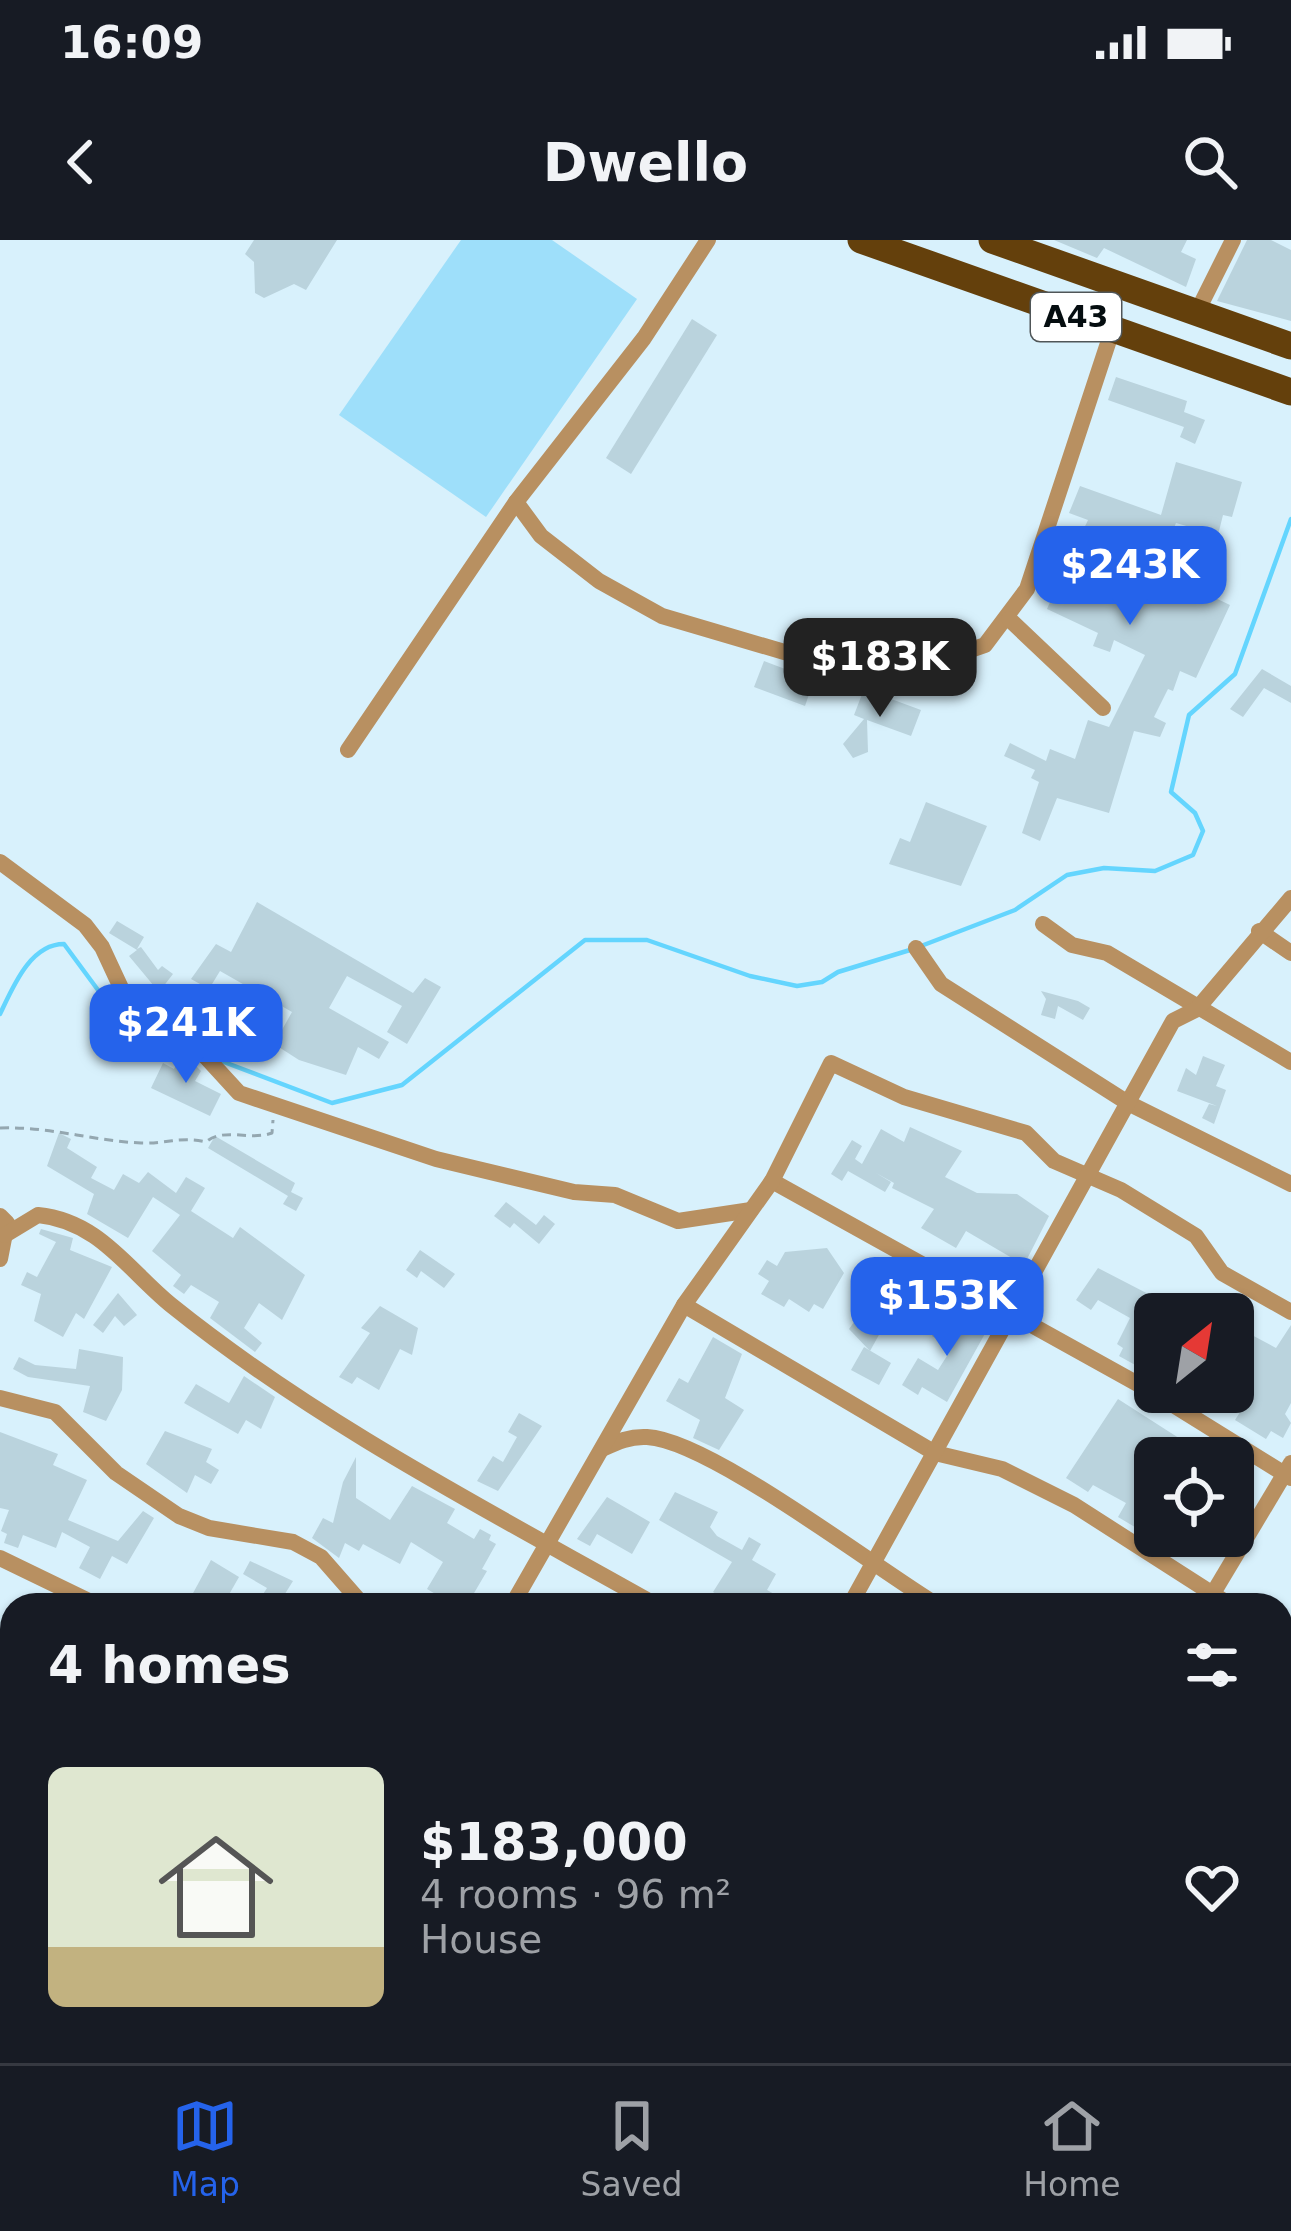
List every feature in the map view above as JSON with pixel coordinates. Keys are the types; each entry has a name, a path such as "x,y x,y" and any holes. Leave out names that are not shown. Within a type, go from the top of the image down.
{"highway":[{"name":"A43","path":"861,240 1291,392"},
{"name":"A43","path":"992,240 1291,346"}],"street":[{"path":"348,750 517,502 644,338 708,240"},
{"path":"1196,312 1233,240"},
{"path":"517,502 556,548 599,581 662,616 808,659 870,666 933,663 985,645 1009,619 1027,589 1112,331"},
{"path":"1009,619 1103,708"},
{"path":"0,862 85,925 102,946 122,989 173,1022 239,1093 276,1108 374,1134 436,1160 574,1192 615,1195 678,1221 751,1210"},
{"path":"857,1593 1174,1021 1197,1009 1291,898"},
{"path":"1043,924 1072,945 1107,953 1291,1062"},
{"path":"1259,931 1291,953"},
{"path":"916,948 941,984 1128,1103 1291,1184"},
{"path":"519,1593 684,1305 772,1181 831,1063 904,1097 1026,1132 1054,1161 1162,1213 1196,1236 1222,1273 1291,1312"},
{"path":"772,1181 1288,1471 1213,1593"},
{"path":"5,1235 38,1215 88,1231 118,1252 167,1302 292,1394 635,1593"},
{"path":"0,1216 7,1223 0,1259"},
{"path":"684,1305 935,1454 1002,1468 1074,1504 1199,1593"},
{"path":"0,1398 55,1412 116,1473 179,1516 209,1528 293,1542 321,1557 352,1593"},
{"path":"601,1449 623,1439 651,1437 721,1464 917,1593"},
{"path":"0,1558 73,1593"}],"path":[{"path":"0,1128 43,1126 145,1143 180,1136 206,1142 219,1133 269,1135 276,1108"}],"shaded area":[{"path":"461,240 552,240 637,299 486,517 339,415"}],"building":[{"path":"254,240 337,240 306,290 294,284 264,298 255,293 254,262 245,254"},
{"path":"1054,240 1187,240 1181,252 1196,259 1186,287 1104,248 1097,258"},
{"path":"1247,240 1271,240 1291,250 1291,321 1217,301"},
{"path":"692,319 717,335 631,474 606,458"},
{"path":"1116,377 1187,401 1184,412 1205,420 1195,444 1180,437 1184,427 1108,400"},
{"path":"1176,462 1242,482 1232,517 1223,515 1218,535 1176,523 1171,535 1158,530 1144,564 1230,605 1196,678 1180,671 1173,691 1168,689 1154,717 1166,723 1160,737 1134,731 1109,813 1057,798 1040,841 1022,833 1039,782 1031,778 1035,770 1004,756 1010,743 1046,761 1050,749 1075,759 1088,720 1109,727 1145,655 1114,640 1110,652 1093,646 1098,633 1047,609 1054,593 1046,589 1054,571 1062,575 1088,520 1069,513 1080,486 1161,515"},
{"path":"764,661 814,680 805,706 754,687"},
{"path":"1262,669 1291,686 1291,703 1264,688 1243,717 1230,709"},
{"path":"864,689 921,710 911,736 867,720 868,752 853,758 843,744 864,719 854,715"},
{"path":"926,802 987,826 961,886 889,864 900,838 910,842"},
{"path":"257,902 413,993 425,978 441,987 407,1044 387,1032 402,1006 347,976 329,1008 389,1042 379,1059 358,1047 346,1075 299,1060 274,1044 292,1012 220,971 209,989 191,979 216,944 231,952"},
{"path":"117,921 144,937 137,949 141,947 158,970 162,966 173,974 159,992 129,956 137,950 109,933"},
{"path":"1041,991 1090,1008 1083,1020 1058,1006 1055,1019 1041,1015 1046,999"},
{"path":"183,1053 201,1071 195,1081 221,1094 210,1116 151,1088 163,1063 174,1069"},
{"path":"1203,1056 1225,1065 1216,1086 1226,1090 1214,1124 1202,1118 1209,1104 1217,1106 1177,1091 1186,1068 1196,1075"},
{"path":"910,1127 962,1151 945,1177 977,1193 1017,1194 1049,1216 1024,1265 966,1231 956,1248 921,1228 934,1209 892,1188 894,1183 876,1173 891,1182 885,1192 848,1171 842,1181 831,1174 852,1140 862,1146 855,1159 862,1164 881,1129 904,1142"},
{"path":"59,1133 71,1139 67,1148 97,1167 91,1178 114,1190 123,1174 139,1183 148,1172 176,1193 186,1177 205,1188 191,1211 233,1238 240,1227 305,1275 282,1320 259,1303 244,1328 262,1343 255,1352 210,1318 219,1302 191,1285 184,1294 173,1286 181,1275 152,1251 180,1215 153,1197 128,1238 87,1214 94,1194 47,1166"},
{"path":"215,1136 295,1183 291,1192 303,1198 296,1211 283,1204 288,1196 208,1148"},
{"path":"506,1202 536,1225 544,1215 555,1224 539,1244 514,1223 510,1228 494,1216"},
{"path":"41,1229 73,1238 70,1250 112,1267 84,1319 76,1313 63,1337 34,1321 41,1294 21,1285 27,1272 37,1277 56,1242 39,1234"},
{"path":"827,1248 844,1273 823,1309 814,1304 809,1312 789,1299 784,1307 761,1294 769,1281 758,1274 767,1260 777,1266 785,1252"},
{"path":"420,1250 455,1274 444,1288 421,1271 417,1278 406,1270"},
{"path":"1098,1268 1146,1293 1134,1293 1134,1364 1119,1356 1123,1348 1117,1344 1130,1318 1098,1300 1091,1310 1076,1300"},
{"path":"118,1293 137,1315 124,1326 115,1316 103,1333 93,1325"},
{"path":"870,1300 911,1323 906,1332 885,1324 870,1351 849,1329"},
{"path":"380,1306 418,1328 412,1355 400,1349 379,1390 357,1377 352,1384 339,1377 370,1333 361,1328"},
{"path":"944,1316 974,1333 984,1316 992,1321 947,1402 922,1387 918,1395 902,1385 918,1358 938,1370 952,1348 932,1336"},
{"path":"1291,1325 1291,1403 1285,1414 1291,1423 1283,1438 1271,1431 1266,1439 1235,1420 1240,1413 1254,1413 1254,1336 1276,1348"},
{"path":"713,1337 742,1354 725,1398 744,1410 719,1450 693,1438 700,1420 666,1401 679,1378 688,1383"},
{"path":"864,1347 891,1363 879,1385 851,1370"},
{"path":"79,1349 123,1357 122,1390 106,1421 83,1412 90,1386 28,1377 13,1369 19,1357 35,1365 76,1369"},
{"path":"244,1376 275,1397 261,1429 246,1420 238,1434 184,1403 196,1384 229,1403"},
{"path":"1118,1399 1177,1437 1134,1437 1134,1527 1118,1517 1126,1503 1093,1485 1088,1492 1066,1478"},
{"path":"519,1413 542,1426 498,1491 477,1481 493,1456 503,1462 517,1437 508,1432"},
{"path":"165,1431 212,1449 206,1462 219,1470 211,1484 195,1475 187,1493 146,1464"},
{"path":"0,1432 58,1454 53,1465 87,1480 68,1520 118,1541 143,1511 154,1518 127,1564 112,1556 100,1579 79,1568 90,1547 62,1532 56,1548 23,1535 18,1548 4,1543 7,1534 1,1531 9,1510 0,1508"},
{"path":"356,1457 356,1498 390,1520 412,1486 455,1509 447,1523 474,1539 480,1529 491,1535 489,1540 496,1544 474,1593 427,1589 443,1562 411,1542 400,1564 363,1544 359,1551 345,1543 339,1558 312,1538 323,1518 333,1523 343,1482"},
{"path":"675,1492 718,1512 710,1527 717,1536 742,1550 749,1537 761,1544 752,1560 776,1574 767,1590 772,1593 714,1593 732,1562 659,1520"},
{"path":"607,1497 650,1522 632,1554 597,1534 590,1546 577,1539"},
{"path":"211,1560 239,1577 230,1593 193,1593"},
{"path":"250,1561 293,1581 286,1593 264,1593 267,1588 243,1574"}],"waterway":[{"path":"921,946 1015,910 1067,875 1104,868 1155,871 1193,855 1203,831 1195,813 1171,792 1189,715 1235,674 1291,519"},
{"path":"216,1059 332,1103 402,1085 585,940 647,940 750,976 797,986 822,982 838,972 910,950"},
{"path":"0,1014 32,959 64,944 112,1009 180,1039"}]}
